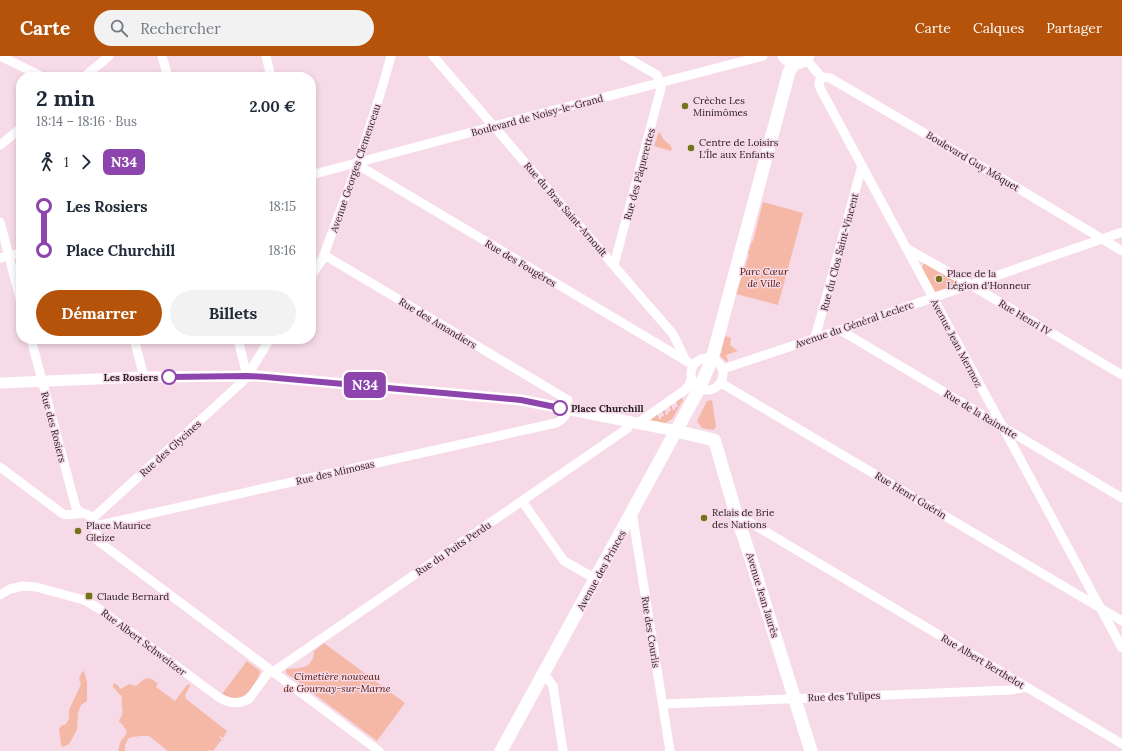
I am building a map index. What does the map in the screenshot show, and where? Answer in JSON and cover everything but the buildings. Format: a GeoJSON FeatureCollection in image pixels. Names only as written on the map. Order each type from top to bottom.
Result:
{"type":"FeatureCollection","features":[{"type":"Feature","properties":{"kind":"main road","name":"Avenue des Princes"},"geometry":{"type":"LineString","coordinates":[[501,751],[676,431],[695,384],[712,358],[795,61]]}},
{"type":"Feature","properties":{"kind":"main road","name":"Avenue Jean Jaurès"},"geometry":{"type":"LineString","coordinates":[[676,431],[714,440],[716,444],[736,514],[811,751]]}},
{"type":"Feature","properties":{"kind":"street"},"geometry":{"type":"LineString","coordinates":[[0,56],[33,72]]}},
{"type":"Feature","properties":{"kind":"street"},"geometry":{"type":"LineString","coordinates":[[90,72],[109,56]]}},
{"type":"Feature","properties":{"kind":"street"},"geometry":{"type":"LineString","coordinates":[[162,56],[167,72]]}},
{"type":"Feature","properties":{"kind":"street"},"geometry":{"type":"LineString","coordinates":[[266,56],[270,72]]}},
{"type":"Feature","properties":{"kind":"street","name":"Avenue Georges Clemenceau"},"geometry":{"type":"LineString","coordinates":[[316,268],[324,255],[358,163],[391,56]]}},
{"type":"Feature","properties":{"kind":"street","name":"Rue du Bras Saint-Arnoult"},"geometry":{"type":"LineString","coordinates":[[434,56],[673,334],[690,363]]}},
{"type":"Feature","properties":{"kind":"street"},"geometry":{"type":"LineString","coordinates":[[624,56],[657,75],[660,83]]}},
{"type":"Feature","properties":{"kind":"street","name":"Boulevard de Noisy-le-Grand"},"geometry":{"type":"LineString","coordinates":[[316,174],[763,56]]}},
{"type":"Feature","properties":{"kind":"street"},"geometry":{"type":"LineString","coordinates":[[795,61],[821,77]]}},
{"type":"Feature","properties":{"kind":"street","name":"Avenue Jean Mermoz"},"geometry":{"type":"LineString","coordinates":[[821,77],[819,83],[820,88],[1122,648]]}},
{"type":"Feature","properties":{"kind":"street","name":"Boulevard Guy Môquet"},"geometry":{"type":"LineString","coordinates":[[821,77],[830,78],[1122,251]]}},
{"type":"Feature","properties":{"kind":"street","name":"Rue des Pâquerettes"},"geometry":{"type":"LineString","coordinates":[[614,265],[660,94],[660,83]]}},
{"type":"Feature","properties":{"kind":"street"},"geometry":{"type":"LineString","coordinates":[[0,145],[16,132]]}},
{"type":"Feature","properties":{"kind":"street","name":"Rue des Fougères"},"geometry":{"type":"LineString","coordinates":[[358,163],[363,168],[690,363]]}},
{"type":"Feature","properties":{"kind":"street","name":"Rue du Clos Saint-Vincent"},"geometry":{"type":"LineString","coordinates":[[815,338],[862,166]]}},
{"type":"Feature","properties":{"kind":"street"},"geometry":{"type":"LineString","coordinates":[[0,222],[4,257],[16,289]]}},
{"type":"Feature","properties":{"kind":"street","name":"Avenue du Général Leclerc"},"geometry":{"type":"LineString","coordinates":[[723,369],[1122,232]]}},
{"type":"Feature","properties":{"kind":"street","name":"Rue Henri IV"},"geometry":{"type":"LineString","coordinates":[[906,248],[1122,375]]}},
{"type":"Feature","properties":{"kind":"street"},"geometry":{"type":"LineString","coordinates":[[4,257],[16,254]]}},
{"type":"Feature","properties":{"kind":"street","name":"Rue des Amandiers"},"geometry":{"type":"LineString","coordinates":[[324,255],[553,391],[567,405]]}},
{"type":"Feature","properties":{"kind":"street","name":"Rue de la Rainette"},"geometry":{"type":"LineString","coordinates":[[840,330],[1122,498]]}},
{"type":"Feature","properties":{"kind":"street","name":"Rue des Rosiers"},"geometry":{"type":"LineString","coordinates":[[32,344],[76,508],[81,513]]}},
{"type":"Feature","properties":{"kind":"street"},"geometry":{"type":"LineString","coordinates":[[135,344],[144,377]]}},
{"type":"Feature","properties":{"kind":"street"},"geometry":{"type":"LineString","coordinates":[[239,344],[247,376]]}},
{"type":"Feature","properties":{"kind":"street"},"geometry":{"type":"LineString","coordinates":[[247,376],[267,344]]}},
{"type":"Feature","properties":{"kind":"street"},"geometry":{"type":"LineString","coordinates":[[712,358],[723,369],[721,383],[714,389],[704,390],[695,384],[690,363],[701,359],[712,358]]}},
{"type":"Feature","properties":{"kind":"street"},"geometry":{"type":"LineString","coordinates":[[0,383],[144,377],[247,376],[521,400],[549,406],[567,405],[636,423],[676,431]]}},
{"type":"Feature","properties":{"kind":"street","name":"Rue des Glycines"},"geometry":{"type":"LineString","coordinates":[[94,523],[247,376]]}},
{"type":"Feature","properties":{"kind":"street","name":"Rue Henri Guérin"},"geometry":{"type":"LineString","coordinates":[[721,383],[1122,621]]}},
{"type":"Feature","properties":{"kind":"street","name":"Rue du Puits Perdu"},"geometry":{"type":"LineString","coordinates":[[272,671],[628,428],[695,384]]}},
{"type":"Feature","properties":{"kind":"street"},"geometry":{"type":"LineString","coordinates":[[549,406],[553,391]]}},
{"type":"Feature","properties":{"kind":"street","name":"Rue des Mimosas"},"geometry":{"type":"LineString","coordinates":[[94,523],[556,423],[562,420],[566,415],[567,405]]}},
{"type":"Feature","properties":{"kind":"street"},"geometry":{"type":"LineString","coordinates":[[0,466],[63,514],[86,514],[94,523],[96,537],[100,542],[379,751]]}},
{"type":"Feature","properties":{"kind":"street"},"geometry":{"type":"LineString","coordinates":[[522,501],[564,561],[596,578]]}},
{"type":"Feature","properties":{"kind":"street","name":"Rue des Courlis"},"geometry":{"type":"LineString","coordinates":[[632,512],[670,751]]}},
{"type":"Feature","properties":{"kind":"street","name":"Rue Albert Berthelot"},"geometry":{"type":"LineString","coordinates":[[736,514],[1122,744]]}},
{"type":"Feature","properties":{"kind":"street","name":"Rue Albert Schweitzer"},"geometry":{"type":"LineString","coordinates":[[0,594],[10,589],[24,586],[36,587],[84,600],[98,608],[217,696],[226,701],[236,703],[246,701],[272,671]]}},
{"type":"Feature","properties":{"kind":"street"},"geometry":{"type":"LineString","coordinates":[[543,676],[548,679],[553,686],[563,751]]}},
{"type":"Feature","properties":{"kind":"street","name":"Rue des Tulipes"},"geometry":{"type":"LineString","coordinates":[[663,704],[1012,690],[1026,687]]}},
{"type":"Feature","properties":{"kind":"green space"},"geometry":{"type":"Polygon","coordinates":[[[660,132],[664,140],[671,145],[671,151],[654,146],[660,132]]]}},
{"type":"Feature","properties":{"kind":"green space","name":"Parc Cœur de Ville"},"geometry":{"type":"Polygon","coordinates":[[[763,202],[803,213],[778,305],[736,294],[749,255],[748,254],[753,241],[763,202]]]}},
{"type":"Feature","properties":{"kind":"green space"},"geometry":{"type":"Polygon","coordinates":[[[924,263],[957,282],[956,286],[935,292],[922,269],[924,263]]]}},
{"type":"Feature","properties":{"kind":"green space"},"geometry":{"type":"Polygon","coordinates":[[[725,336],[731,338],[730,345],[738,351],[726,355],[728,362],[720,356],[725,336]]]}},
{"type":"Feature","properties":{"kind":"green space"},"geometry":{"type":"Polygon","coordinates":[[[681,396],[683,400],[672,419],[666,424],[647,421],[657,413],[659,419],[661,419],[661,417],[664,416],[662,409],[664,408],[666,415],[668,415],[668,412],[671,411],[669,404],[671,403],[673,410],[675,410],[675,407],[678,407],[676,399],[681,396]]]}},
{"type":"Feature","properties":{"kind":"green space"},"geometry":{"type":"Polygon","coordinates":[[[712,400],[716,427],[713,430],[702,428],[697,421],[707,401],[712,400]]]}},
{"type":"Feature","properties":{"kind":"green space","name":"Cimetière nouveau de Gournay-sur-Marne"},"geometry":{"type":"Polygon","coordinates":[[[324,643],[405,703],[377,741],[286,673],[286,669],[301,668],[309,664],[313,657],[314,651],[324,643]]]}},
{"type":"Feature","properties":{"kind":"green space"},"geometry":{"type":"Polygon","coordinates":[[[247,661],[260,671],[259,676],[249,691],[237,699],[232,699],[222,694],[247,661]]]}},
{"type":"Feature","properties":{"kind":"green space"},"geometry":{"type":"Polygon","coordinates":[[[84,671],[87,683],[87,701],[81,705],[78,713],[77,730],[69,744],[63,747],[61,745],[59,729],[61,726],[66,724],[69,719],[69,710],[81,684],[79,678],[84,671]]]}},
{"type":"Feature","properties":{"kind":"green space"},"geometry":{"type":"Polygon","coordinates":[[[149,678],[158,684],[156,687],[175,701],[187,685],[190,684],[185,695],[186,699],[227,731],[223,738],[219,736],[222,739],[213,751],[168,751],[149,736],[141,736],[128,739],[125,745],[125,751],[118,751],[121,740],[127,732],[119,722],[122,714],[122,697],[113,685],[115,683],[121,689],[129,684],[136,686],[144,679],[149,678]]]}},
{"type":"Feature","properties":{"kind":"bus line","name":"N34"},"geometry":{"type":"LineString","coordinates":[[169,377],[266,377],[521,400],[560,408]]}},
{"type":"Feature","properties":{"kind":"place","name":"Crèche Les Minimômes"},"geometry":{"type":"Point","coordinates":[685,106]}},
{"type":"Feature","properties":{"kind":"place","name":"Centre de Loisirs L'Île aux Enfants"},"geometry":{"type":"Point","coordinates":[691,148]}},
{"type":"Feature","properties":{"kind":"place","name":"Place de la Légion d'Honneur"},"geometry":{"type":"Point","coordinates":[939,279]}},
{"type":"Feature","properties":{"kind":"place","name":"Les Rosiers"},"geometry":{"type":"Point","coordinates":[169,377]}},
{"type":"Feature","properties":{"kind":"place","name":"Place Churchill"},"geometry":{"type":"Point","coordinates":[560,408]}},
{"type":"Feature","properties":{"kind":"place","name":"Relais de Brie des Nations"},"geometry":{"type":"Point","coordinates":[704,518]}},
{"type":"Feature","properties":{"kind":"place","name":"Place Maurice Gleize"},"geometry":{"type":"Point","coordinates":[78,531]}},
{"type":"Feature","properties":{"kind":"place","name":"Claude Bernard"},"geometry":{"type":"Point","coordinates":[89,596]}}]}
